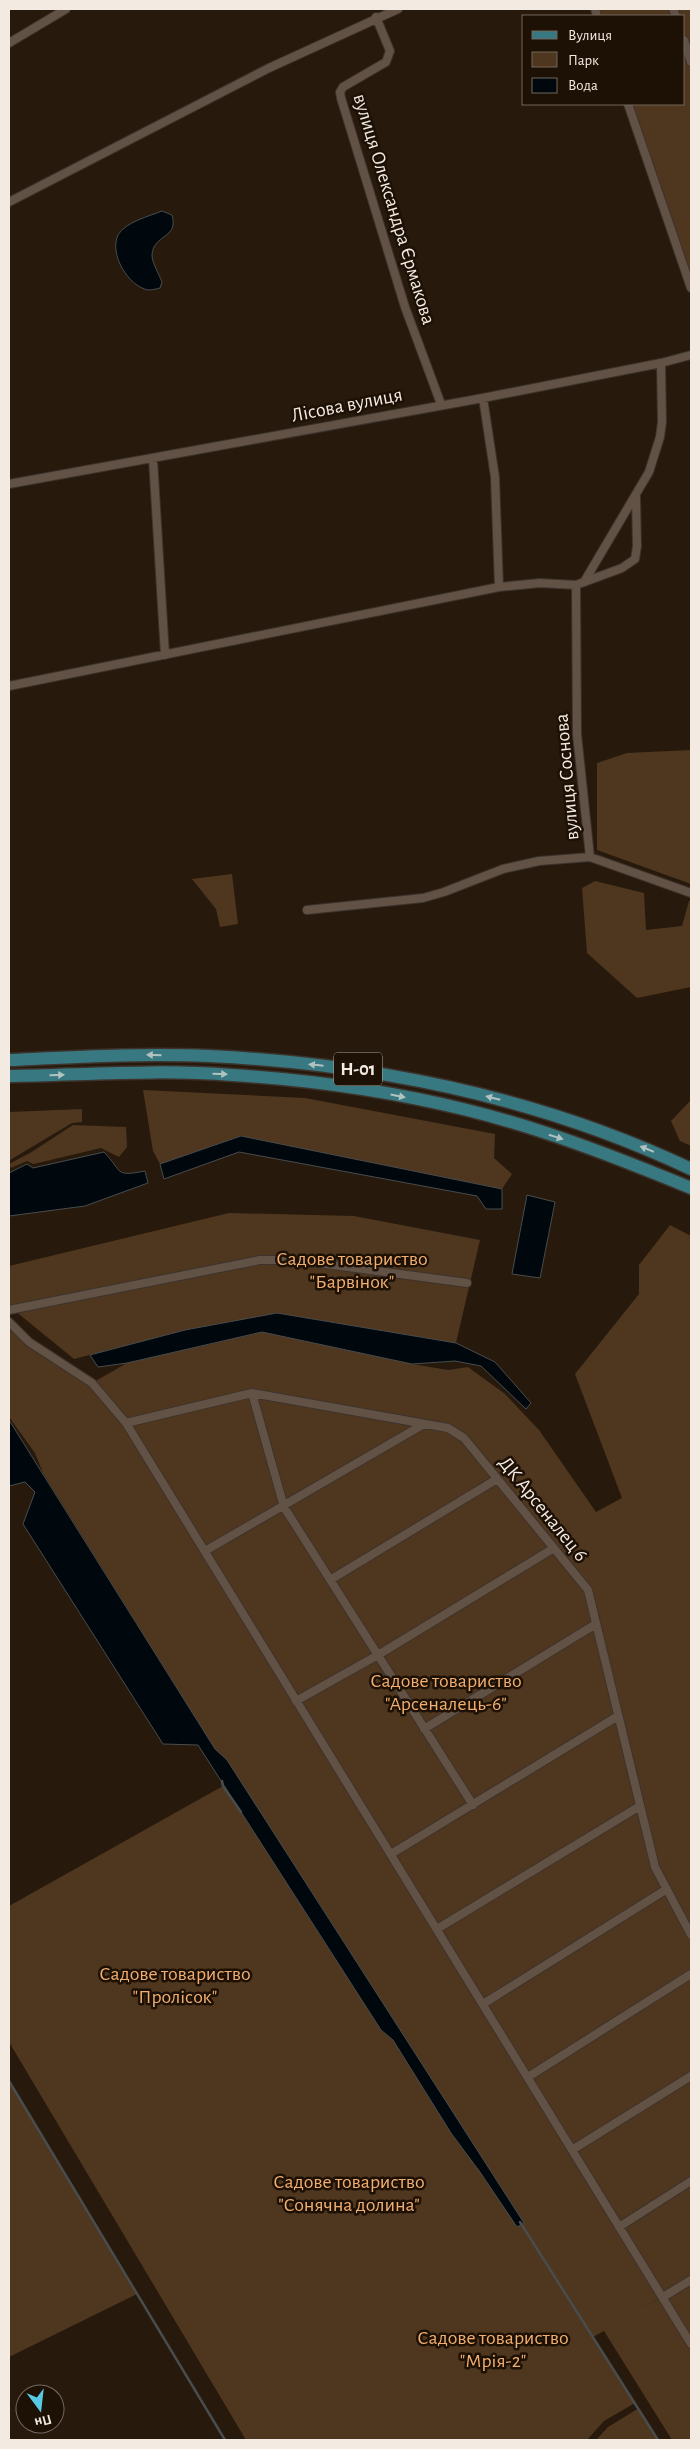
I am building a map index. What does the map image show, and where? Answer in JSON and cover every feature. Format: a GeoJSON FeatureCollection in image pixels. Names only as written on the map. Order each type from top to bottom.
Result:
{"type":"FeatureCollection","features":[{"type":"Feature","properties":{"kind":"main road","name":"Н-01"},"geometry":{"type":"LineString","coordinates":[[9,1060],[134,1055],[208,1056],[360,1070],[430,1083],[522,1106],[614,1136],[691,1169]]}},
{"type":"Feature","properties":{"kind":"main road","name":"Н-01"},"geometry":{"type":"LineString","coordinates":[[9,1076],[230,1074],[360,1088],[466,1110],[527,1127],[616,1157],[691,1188]]}},
{"type":"Feature","properties":{"kind":"street"},"geometry":{"type":"LineString","coordinates":[[9,43],[66,9]]}},
{"type":"Feature","properties":{"kind":"street"},"geometry":{"type":"LineString","coordinates":[[9,202],[269,68],[376,17],[398,9]]}},
{"type":"Feature","properties":{"kind":"street","name":"вулиця Олександра Єрмакова"},"geometry":{"type":"LineString","coordinates":[[376,17],[390,51],[390,57],[386,62],[343,87],[340,92],[340,98],[405,307],[441,404]]}},
{"type":"Feature","properties":{"kind":"street"},"geometry":{"type":"LineString","coordinates":[[685,43],[691,62]]}},
{"type":"Feature","properties":{"kind":"street"},"geometry":{"type":"LineString","coordinates":[[628,105],[691,288]]}},
{"type":"Feature","properties":{"kind":"street","name":"Лісова вулиця"},"geometry":{"type":"LineString","coordinates":[[9,484],[153,459],[441,404],[483,398],[661,363],[691,355]]}},
{"type":"Feature","properties":{"kind":"street"},"geometry":{"type":"LineString","coordinates":[[580,584],[636,497],[648,472],[660,437],[661,363]]}},
{"type":"Feature","properties":{"kind":"street"},"geometry":{"type":"LineString","coordinates":[[483,398],[495,477],[499,587]]}},
{"type":"Feature","properties":{"kind":"street"},"geometry":{"type":"LineString","coordinates":[[153,459],[165,655]]}},
{"type":"Feature","properties":{"kind":"street"},"geometry":{"type":"LineString","coordinates":[[9,686],[499,587],[580,584],[622,568],[635,559],[637,546],[636,497]]}},
{"type":"Feature","properties":{"kind":"street","name":"вулиця Соснова"},"geometry":{"type":"LineString","coordinates":[[307,910],[422,898],[444,892],[503,869],[539,861],[590,857],[577,734],[580,584]]}},
{"type":"Feature","properties":{"kind":"street"},"geometry":{"type":"LineString","coordinates":[[590,857],[691,894]]}},
{"type":"Feature","properties":{"kind":"street"},"geometry":{"type":"LineString","coordinates":[[9,1310],[260,1260],[296,1260],[467,1283]]}},
{"type":"Feature","properties":{"kind":"street"},"geometry":{"type":"LineString","coordinates":[[9,1322],[29,1342],[92,1383],[126,1423],[691,2344]]}},
{"type":"Feature","properties":{"kind":"street"},"geometry":{"type":"LineString","coordinates":[[252,1393],[284,1507],[472,1805]]}},
{"type":"Feature","properties":{"kind":"street","name":"ДК Арсеналец 6"},"geometry":{"type":"LineString","coordinates":[[126,1423],[252,1393],[448,1428],[464,1438],[588,1590],[655,1867],[691,1935]]}},
{"type":"Feature","properties":{"kind":"street"},"geometry":{"type":"LineString","coordinates":[[205,1551],[284,1507],[424,1424]]}},
{"type":"Feature","properties":{"kind":"street"},"geometry":{"type":"LineString","coordinates":[[330,1580],[497,1479]]}},
{"type":"Feature","properties":{"kind":"street"},"geometry":{"type":"LineString","coordinates":[[296,1700],[378,1655],[554,1548]]}},
{"type":"Feature","properties":{"kind":"street"},"geometry":{"type":"LineString","coordinates":[[424,1728],[596,1624]]}},
{"type":"Feature","properties":{"kind":"street"},"geometry":{"type":"LineString","coordinates":[[390,1854],[618,1716]]}},
{"type":"Feature","properties":{"kind":"street"},"geometry":{"type":"LineString","coordinates":[[436,1929],[640,1806]]}},
{"type":"Feature","properties":{"kind":"street"},"geometry":{"type":"LineString","coordinates":[[483,2004],[667,1889]]}},
{"type":"Feature","properties":{"kind":"street"},"geometry":{"type":"LineString","coordinates":[[528,2077],[691,1974]]}},
{"type":"Feature","properties":{"kind":"street"},"geometry":{"type":"LineString","coordinates":[[572,2150],[691,2076]]}},
{"type":"Feature","properties":{"kind":"street"},"geometry":{"type":"LineString","coordinates":[[619,2227],[691,2181]]}},
{"type":"Feature","properties":{"kind":"street"},"geometry":{"type":"LineString","coordinates":[[662,2297],[691,2280]]}},
{"type":"Feature","properties":{"kind":"green space"},"geometry":{"type":"Polygon","coordinates":[[[596,9],[691,9],[691,278],[629,105],[685,105],[685,15],[598,15],[596,9]]]}},
{"type":"Feature","properties":{"kind":"green space"},"geometry":{"type":"Polygon","coordinates":[[[691,750],[691,884],[597,850],[597,763],[627,753],[691,750]]]}},
{"type":"Feature","properties":{"kind":"green space"},"geometry":{"type":"Polygon","coordinates":[[[232,874],[238,924],[220,927],[216,909],[192,879],[232,874]]]}},
{"type":"Feature","properties":{"kind":"green space"},"geometry":{"type":"Polygon","coordinates":[[[595,881],[644,893],[646,930],[682,926],[689,901],[691,901],[691,987],[637,998],[587,953],[582,888],[595,881]]]}},
{"type":"Feature","properties":{"kind":"green space"},"geometry":{"type":"Polygon","coordinates":[[[143,1090],[305,1098],[495,1134],[494,1158],[512,1174],[502,1189],[241,1136],[160,1164],[153,1151],[143,1090]]]}},
{"type":"Feature","properties":{"kind":"green space"},"geometry":{"type":"Polygon","coordinates":[[[691,1100],[691,1146],[680,1141],[671,1121],[691,1100]]]}},
{"type":"Feature","properties":{"kind":"green space"},"geometry":{"type":"Polygon","coordinates":[[[82,1109],[82,1122],[72,1123],[10,1160],[9,1112],[82,1109]]]}},
{"type":"Feature","properties":{"kind":"green space"},"geometry":{"type":"Polygon","coordinates":[[[73,1125],[126,1127],[127,1147],[119,1157],[101,1148],[33,1164],[27,1161],[11,1168],[9,1164],[30,1153],[73,1125]]]}},
{"type":"Feature","properties":{"kind":"green space","name":"Садове товариство \"Барвінок\""},"geometry":{"type":"Polygon","coordinates":[[[229,1213],[354,1216],[480,1240],[456,1343],[277,1313],[185,1330],[74,1359],[9,1306],[9,1266],[229,1213]]]}},
{"type":"Feature","properties":{"kind":"green space"},"geometry":{"type":"Polygon","coordinates":[[[670,1225],[691,1236],[691,2279],[640,2309],[691,2280],[691,2440],[672,2440],[604,2331],[593,2337],[635,2403],[604,2421],[587,2440],[246,2440],[9,2042],[9,1906],[223,1786],[215,1749],[43,1473],[35,1453],[9,1417],[9,1322],[29,1342],[92,1383],[127,1363],[262,1332],[412,1364],[448,1370],[468,1367],[505,1394],[539,1430],[596,1512],[622,1498],[575,1374],[639,1294],[639,1265],[670,1225]]]}},
{"type":"Feature","properties":{"kind":"green space"},"geometry":{"type":"Polygon","coordinates":[[[9,2081],[137,2294],[9,2357],[9,2081]]]}},
{"type":"Feature","properties":{"kind":"green space"},"geometry":{"type":"Polygon","coordinates":[[[639,2408],[658,2440],[596,2440],[608,2427],[639,2408]]]}},
{"type":"Feature","properties":{"kind":"water"},"geometry":{"type":"Polygon","coordinates":[[[162,211],[172,215],[173,223],[169,233],[153,248],[152,258],[162,282],[160,288],[148,290],[127,276],[118,260],[116,243],[118,235],[126,226],[162,211]]]}},
{"type":"Feature","properties":{"kind":"water"},"geometry":{"type":"Polygon","coordinates":[[[241,1136],[502,1189],[502,1209],[486,1209],[477,1196],[239,1152],[164,1179],[160,1164],[241,1136]]]}},
{"type":"Feature","properties":{"kind":"water"},"geometry":{"type":"Polygon","coordinates":[[[104,1152],[123,1173],[145,1171],[148,1183],[85,1206],[9,1216],[9,1173],[27,1164],[33,1168],[104,1152]]]}},
{"type":"Feature","properties":{"kind":"water"},"geometry":{"type":"Polygon","coordinates":[[[527,1195],[555,1202],[540,1278],[512,1274],[527,1195]]]}},
{"type":"Feature","properties":{"kind":"water"},"geometry":{"type":"Polygon","coordinates":[[[277,1313],[456,1343],[495,1362],[531,1403],[526,1409],[481,1366],[455,1361],[412,1364],[262,1332],[127,1363],[98,1367],[90,1355],[185,1330],[277,1313]]]}},
{"type":"Feature","properties":{"kind":"water"},"geometry":{"type":"Polygon","coordinates":[[[9,1420],[215,1749],[227,1760],[524,2223],[517,2227],[451,2133],[393,2040],[381,2030],[198,1745],[163,1744],[23,1524],[35,1492],[25,1482],[9,1486],[9,1420]]]}},
{"type":"Feature","properties":{"kind":"waterway"},"geometry":{"type":"LineString","coordinates":[[222,1781],[223,1786],[241,1812]]}},
{"type":"Feature","properties":{"kind":"waterway"},"geometry":{"type":"LineString","coordinates":[[9,2081],[225,2440]]}},
{"type":"Feature","properties":{"kind":"waterway"},"geometry":{"type":"LineString","coordinates":[[520,2222],[658,2440]]}},
{"type":"Feature","properties":{"kind":"park label","name":"Садове товариство \"Арсеналець-6\""},"geometry":{"type":"Point","coordinates":[446,1692]}},
{"type":"Feature","properties":{"kind":"park label","name":"Садове товариство \"Пролісок\""},"geometry":{"type":"Point","coordinates":[175,1986]}},
{"type":"Feature","properties":{"kind":"park label","name":"Садове товариство \"Сонячна долина\""},"geometry":{"type":"Point","coordinates":[349,2194]}},
{"type":"Feature","properties":{"kind":"park label","name":"Садове товариство \"Мрія-2\""},"geometry":{"type":"Point","coordinates":[493,2350]}}]}
